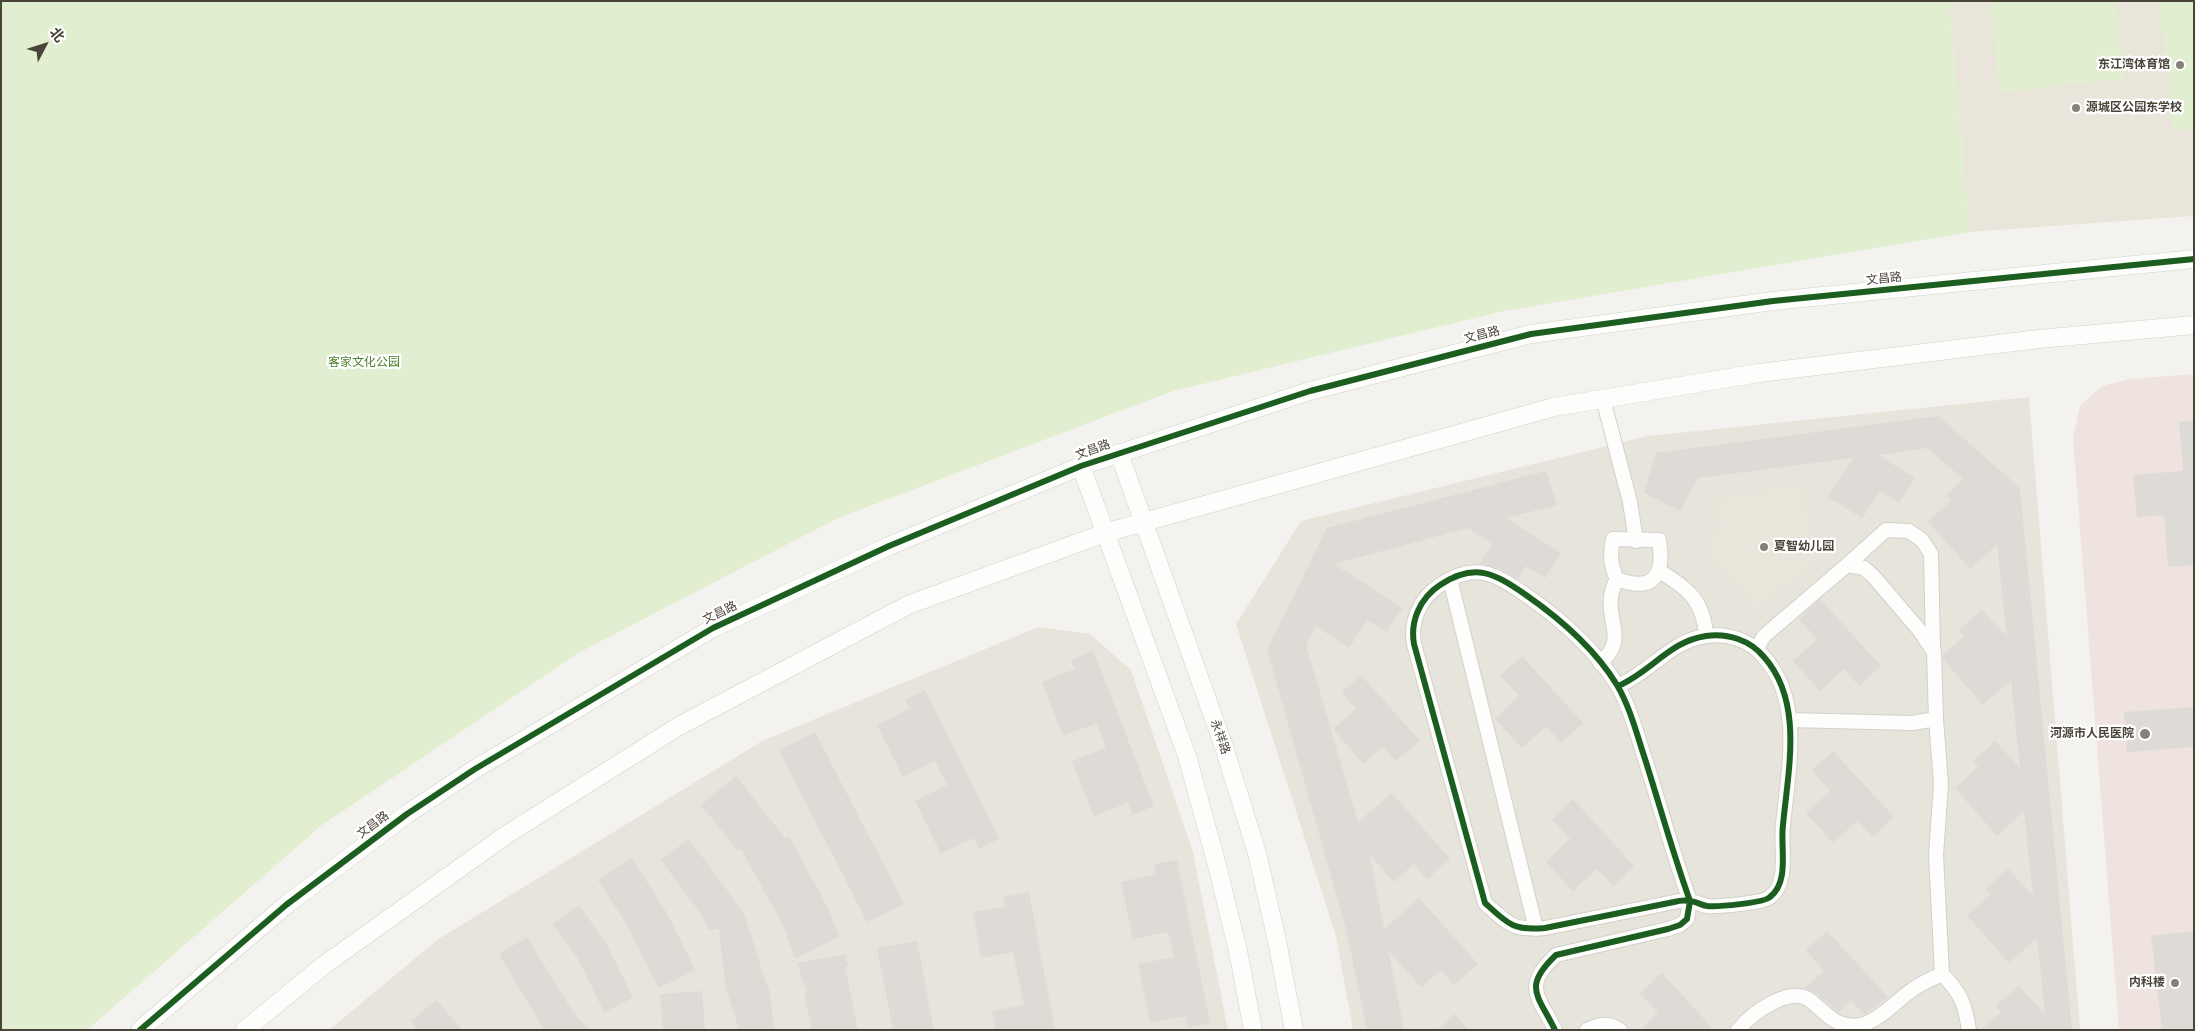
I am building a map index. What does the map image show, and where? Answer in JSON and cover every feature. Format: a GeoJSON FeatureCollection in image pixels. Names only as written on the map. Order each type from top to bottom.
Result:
{"type":"FeatureCollection","features":[{"type":"Feature","properties":{"kind":"street","name":"文昌路"},"geometry":{"type":"LineString","coordinates":[[140,1030],[286,905],[407,814],[475,769],[713,628],[889,546],[1081,466],[1310,391],[1531,334],[1773,301],[2194,259]]}},
{"type":"Feature","properties":{"kind":"street"},"geometry":{"type":"LineString","coordinates":[[245,1030],[324,965],[506,835],[679,726],[908,605],[1105,532],[1554,407],[1769,372],[2039,339],[2194,325]]}},
{"type":"Feature","properties":{"kind":"street"},"geometry":{"type":"LineString","coordinates":[[1603,399],[1630,502],[1636,541]]}},
{"type":"Feature","properties":{"kind":"street","name":"永祥路"},"geometry":{"type":"LineString","coordinates":[[1119,453],[1223,744],[1257,853],[1278,940],[1294,1030]]}},
{"type":"Feature","properties":{"kind":"street"},"geometry":{"type":"LineString","coordinates":[[1081,466],[1187,756],[1217,865],[1238,952],[1253,1030]]}},
{"type":"Feature","properties":{"kind":"street"},"geometry":{"type":"LineString","coordinates":[[1757,648],[1764,636],[1886,530],[1909,531],[1922,540],[1932,554],[1936,719],[1941,784],[1936,855],[1942,974],[1954,987],[1965,1004],[1969,1030]]}},
{"type":"Feature","properties":{"kind":"street"},"geometry":{"type":"LineString","coordinates":[[1613,539],[1659,540],[1662,554],[1660,571],[1654,578],[1641,585],[1630,584],[1617,579],[1612,569],[1610,554],[1613,539]]}},
{"type":"Feature","properties":{"kind":"street"},"geometry":{"type":"LineString","coordinates":[[1847,565],[1864,568],[1874,576],[1920,631],[1934,652]]}},
{"type":"Feature","properties":{"kind":"street"},"geometry":{"type":"LineString","coordinates":[[1556,1030],[1537,996],[1535,983],[1543,967],[1556,955],[1680,924],[1687,919],[1690,901],[1636,731],[1618,686],[1590,650],[1544,607],[1504,580],[1484,571],[1450,579],[1428,594],[1419,607],[1412,631],[1414,644],[1485,903],[1513,926],[1525,930],[1536,929],[1674,902],[1690,901],[1705,906],[1724,906],[1769,899],[1777,891],[1782,876],[1782,834],[1788,766],[1789,720],[1784,690],[1777,673],[1757,648],[1728,636],[1706,636],[1678,645],[1644,672],[1618,686]]}},
{"type":"Feature","properties":{"kind":"street"},"geometry":{"type":"LineString","coordinates":[[1660,571],[1679,582],[1701,608],[1706,636]]}},
{"type":"Feature","properties":{"kind":"street"},"geometry":{"type":"LineString","coordinates":[[1450,579],[1536,929]]}},
{"type":"Feature","properties":{"kind":"street"},"geometry":{"type":"LineString","coordinates":[[1600,662],[1611,654],[1616,640],[1610,605],[1611,590],[1617,579]]}},
{"type":"Feature","properties":{"kind":"street"},"geometry":{"type":"LineString","coordinates":[[1789,720],[1912,723],[1936,719]]}},
{"type":"Feature","properties":{"kind":"street"},"geometry":{"type":"LineString","coordinates":[[1738,1030],[1758,1012],[1776,1000],[1792,996],[1810,1000],[1835,1022],[1862,1024],[1884,1012],[1917,987],[1942,974]]}},
{"type":"Feature","properties":{"kind":"street"},"geometry":{"type":"LineString","coordinates":[[1587,1030],[1598,1025],[1611,1024],[1620,1030]]}},
{"type":"Feature","properties":{"kind":"shaded area","name":"源城区公园东学校"},"geometry":{"type":"Polygon","coordinates":[[[1949,1],[2194,1],[2194,216],[1970,232],[1949,1]]]}},
{"type":"Feature","properties":{"kind":"shaded area","name":"河源市人民医院"},"geometry":{"type":"Polygon","coordinates":[[[2194,374],[2194,1030],[2119,1030],[2073,438],[2080,406],[2102,386],[2131,379],[2194,374]]]}},
{"type":"Feature","properties":{"kind":"shaded area"},"geometry":{"type":"Polygon","coordinates":[[[2029,397],[2080,1030],[1353,1030],[1336,936],[1236,624],[1301,521],[1648,436],[2029,397]]]}},
{"type":"Feature","properties":{"kind":"shaded area","name":"夏智幼儿园"},"geometry":{"type":"Polygon","coordinates":[[[1801,482],[1810,527],[1829,551],[1757,612],[1699,543],[1719,526],[1714,499],[1801,482]]]}},
{"type":"Feature","properties":{"kind":"shaded area"},"geometry":{"type":"Polygon","coordinates":[[[1039,627],[1090,634],[1131,670],[1193,852],[1228,1030],[329,1030],[437,940],[764,740],[1039,627]]]}},
{"type":"Feature","properties":{"kind":"green space","name":"客家文化公园"},"geometry":{"type":"Polygon","coordinates":[[[1,1],[1949,1],[1970,232],[1504,311],[1173,391],[838,518],[580,652],[322,825],[87,1030],[1,1030],[1,1]]]}},
{"type":"Feature","properties":{"kind":"green space"},"geometry":{"type":"Polygon","coordinates":[[[1989,1],[2116,1],[2125,78],[2000,93],[1989,1]]]}},
{"type":"Feature","properties":{"kind":"green space","name":"东江湾体育馆"},"geometry":{"type":"Polygon","coordinates":[[[2158,1],[2194,1],[2194,129],[2173,131],[2158,1]]]}},
{"type":"Feature","properties":{"kind":"building"},"geometry":{"type":"Polygon","coordinates":[[[1938,416],[2020,488],[2072,1030],[1981,1030],[2001,1012],[1996,1005],[2019,986],[2045,1014],[2037,938],[2009,963],[1967,915],[1990,895],[1985,889],[2008,869],[2033,896],[2024,811],[1997,836],[1955,788],[1978,767],[1973,761],[1995,741],[2020,768],[2011,680],[1983,705],[1943,659],[1943,655],[1964,636],[1959,630],[1982,610],[2007,637],[1997,545],[1970,569],[1928,521],[1951,501],[1946,495],[1963,479],[1927,448],[1878,455],[1915,478],[1899,503],[1880,491],[1862,518],[1828,497],[1853,458],[1698,478],[1680,511],[1644,493],[1656,453],[1938,416]]]}},
{"type":"Feature","properties":{"kind":"building"},"geometry":{"type":"Polygon","coordinates":[[[2194,421],[2194,565],[2168,567],[2164,515],[2137,517],[2133,475],[2183,471],[2179,422],[2194,421]]]}},
{"type":"Feature","properties":{"kind":"building"},"geometry":{"type":"Polygon","coordinates":[[[1546,471],[1557,505],[1506,518],[1561,553],[1545,578],[1526,566],[1518,579],[1498,568],[1480,564],[1492,544],[1468,528],[1334,564],[1403,608],[1386,632],[1367,620],[1349,648],[1316,626],[1306,645],[1358,822],[1392,793],[1450,859],[1427,879],[1414,864],[1394,882],[1370,855],[1384,929],[1419,898],[1478,964],[1454,985],[1441,970],[1421,987],[1388,950],[1404,1030],[1367,1030],[1346,929],[1267,649],[1327,528],[1546,471]]]}},
{"type":"Feature","properties":{"kind":"building"},"geometry":{"type":"Polygon","coordinates":[[[1820,599],[1881,666],[1859,686],[1844,669],[1820,691],[1793,661],[1817,639],[1799,619],[1820,599]]]}},
{"type":"Feature","properties":{"kind":"building"},"geometry":{"type":"Polygon","coordinates":[[[1093,651],[1154,806],[1132,815],[1128,803],[1094,816],[1072,761],[1106,748],[1097,723],[1063,736],[1042,682],[1075,669],[1071,660],[1093,651]]]}},
{"type":"Feature","properties":{"kind":"building"},"geometry":{"type":"Polygon","coordinates":[[[1522,656],[1583,723],[1561,743],[1546,726],[1522,748],[1495,719],[1519,696],[1500,676],[1522,656]]]}},
{"type":"Feature","properties":{"kind":"building"},"geometry":{"type":"Polygon","coordinates":[[[1361,675],[1420,741],[1396,761],[1383,747],[1363,764],[1333,729],[1356,709],[1342,692],[1361,675]]]}},
{"type":"Feature","properties":{"kind":"building"},"geometry":{"type":"Polygon","coordinates":[[[925,690],[999,839],[979,849],[974,838],[941,854],[915,801],[947,785],[935,761],[903,777],[877,725],[909,709],[905,700],[925,690]]]}},
{"type":"Feature","properties":{"kind":"building"},"geometry":{"type":"Polygon","coordinates":[[[2194,707],[2194,747],[2127,752],[2124,712],[2194,707]]]}},
{"type":"Feature","properties":{"kind":"building"},"geometry":{"type":"Polygon","coordinates":[[[815,732],[904,904],[867,922],[779,750],[815,732]]]}},
{"type":"Feature","properties":{"kind":"building"},"geometry":{"type":"Polygon","coordinates":[[[1833,751],[1894,817],[1873,837],[1857,821],[1833,843],[1806,813],[1830,791],[1812,770],[1833,751]]]}},
{"type":"Feature","properties":{"kind":"building"},"geometry":{"type":"Polygon","coordinates":[[[736,776],[785,838],[789,836],[829,910],[839,937],[795,959],[784,927],[741,849],[738,851],[701,805],[736,776]]]}},
{"type":"Feature","properties":{"kind":"building"},"geometry":{"type":"Polygon","coordinates":[[[1573,799],[1634,866],[1613,886],[1597,869],[1573,891],[1546,862],[1570,839],[1552,819],[1573,799]]]}},
{"type":"Feature","properties":{"kind":"building"},"geometry":{"type":"Polygon","coordinates":[[[689,839],[744,913],[767,986],[769,986],[774,1030],[739,1030],[726,988],[719,929],[708,930],[704,918],[661,860],[689,839]]]}},
{"type":"Feature","properties":{"kind":"building"},"geometry":{"type":"Polygon","coordinates":[[[632,858],[668,915],[695,970],[659,988],[627,925],[598,880],[632,858]]]}},
{"type":"Feature","properties":{"kind":"building"},"geometry":{"type":"Polygon","coordinates":[[[1177,860],[1210,1023],[1188,1028],[1186,1016],[1150,1023],[1138,964],[1174,957],[1168,932],[1133,939],[1121,882],[1156,874],[1154,864],[1177,860]]]}},
{"type":"Feature","properties":{"kind":"building"},"geometry":{"type":"Polygon","coordinates":[[[1029,892],[1055,1030],[996,1030],[992,1011],[1024,1005],[1013,952],[981,958],[973,912],[1005,907],[1003,897],[1029,892]]]}},
{"type":"Feature","properties":{"kind":"building"},"geometry":{"type":"Polygon","coordinates":[[[579,905],[606,943],[633,998],[604,1012],[577,957],[553,924],[579,905]]]}},
{"type":"Feature","properties":{"kind":"building"},"geometry":{"type":"Polygon","coordinates":[[[1827,931],[1888,997],[1864,1015],[1851,1000],[1838,1012],[1817,994],[1805,988],[1824,971],[1806,950],[1827,931]]]}},
{"type":"Feature","properties":{"kind":"building","name":"内科楼"},"geometry":{"type":"Polygon","coordinates":[[[2194,931],[2194,1030],[2162,1030],[2151,936],[2194,931]]]}},
{"type":"Feature","properties":{"kind":"building"},"geometry":{"type":"Polygon","coordinates":[[[527,937],[573,1012],[590,1030],[544,1030],[499,954],[527,937]]]}},
{"type":"Feature","properties":{"kind":"building"},"geometry":{"type":"Polygon","coordinates":[[[917,941],[934,1030],[893,1030],[877,948],[917,941]]]}},
{"type":"Feature","properties":{"kind":"building"},"geometry":{"type":"Polygon","coordinates":[[[845,954],[849,966],[845,967],[858,1030],[812,1030],[804,994],[807,993],[797,963],[845,954]]]}},
{"type":"Feature","properties":{"kind":"building"},"geometry":{"type":"Polygon","coordinates":[[[1662,973],[1714,1030],[1640,1030],[1658,1013],[1640,993],[1662,973]]]}},
{"type":"Feature","properties":{"kind":"building"},"geometry":{"type":"Polygon","coordinates":[[[702,991],[705,1030],[663,1030],[660,994],[702,991]]]}},
{"type":"Feature","properties":{"kind":"building"},"geometry":{"type":"Polygon","coordinates":[[[436,1000],[462,1030],[418,1030],[411,1021],[436,1000]]]}},
{"type":"Feature","properties":{"kind":"building"},"geometry":{"type":"Polygon","coordinates":[[[1455,1014],[1469,1030],[1437,1030],[1455,1014]]]}},
{"type":"Feature","properties":{"kind":"cycle path"},"geometry":{"type":"LineString","coordinates":[[140,1030],[286,905],[407,814],[475,769],[713,628],[889,546],[1081,466],[1310,391],[1531,334],[1773,301],[2194,259]]}},
{"type":"Feature","properties":{"kind":"cycle path"},"geometry":{"type":"LineString","coordinates":[[1555,1030],[1539,999],[1536,984],[1545,966],[1556,955],[1668,929],[1680,925],[1687,919],[1690,901],[1672,848],[1633,721],[1617,685],[1598,659],[1576,635],[1515,587],[1494,576],[1474,572],[1452,578],[1427,596],[1415,619],[1414,644],[1485,903],[1506,921],[1518,927],[1545,928],[1681,901],[1685,901],[1687,901],[1689,901],[1691,901],[1707,906],[1750,903],[1770,897],[1780,883],[1783,864],[1782,834],[1790,760],[1789,715],[1785,694],[1777,675],[1764,657],[1752,646],[1738,639],[1714,635],[1706,636],[1693,639],[1671,650],[1641,673],[1618,686]]}},
{"type":"Feature","properties":{"kind":"place","name":"东江湾体育馆"},"geometry":{"type":"Point","coordinates":[2180,65]}},
{"type":"Feature","properties":{"kind":"place","name":"源城区公园东学校"},"geometry":{"type":"Point","coordinates":[2076,108]}},
{"type":"Feature","properties":{"kind":"place","name":"夏智幼儿园"},"geometry":{"type":"Point","coordinates":[1764,547]}},
{"type":"Feature","properties":{"kind":"place","name":"河源市人民医院"},"geometry":{"type":"Point","coordinates":[2145,734]}},
{"type":"Feature","properties":{"kind":"place","name":"内科楼"},"geometry":{"type":"Point","coordinates":[2175,983]}}]}
